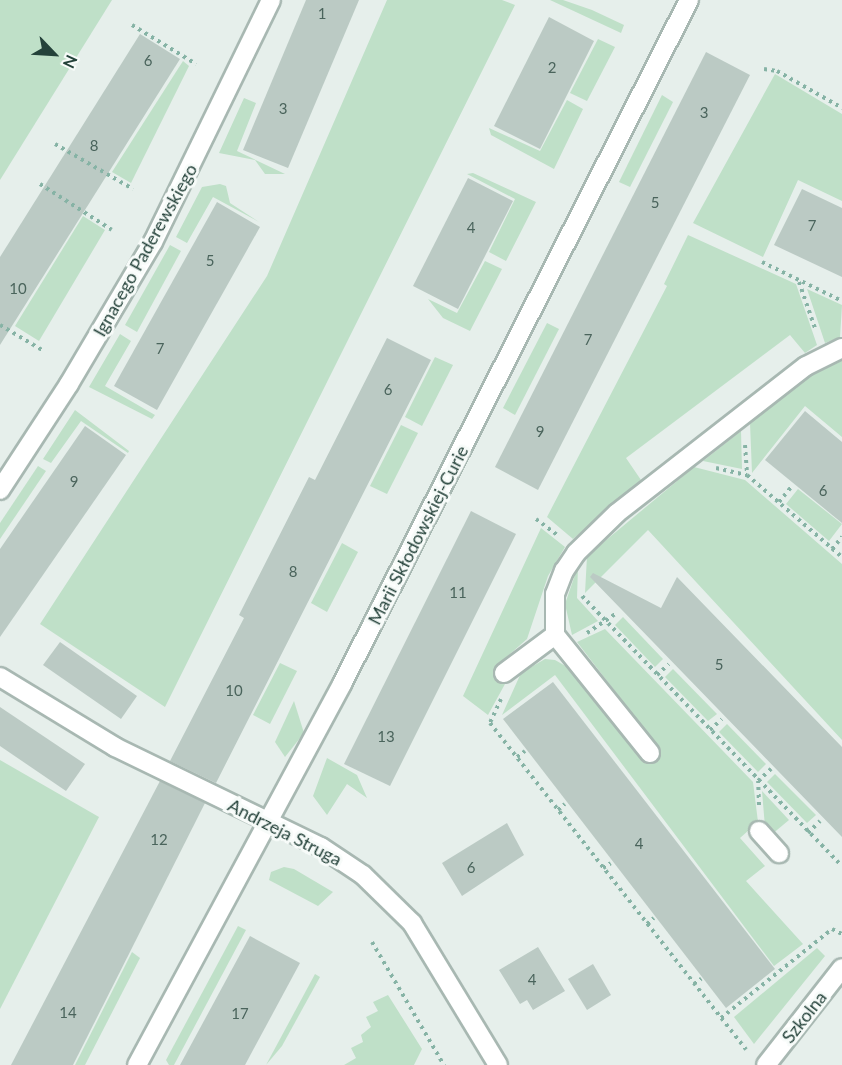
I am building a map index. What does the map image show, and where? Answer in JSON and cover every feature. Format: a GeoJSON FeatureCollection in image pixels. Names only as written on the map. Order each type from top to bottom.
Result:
{"type":"FeatureCollection","features":[{"type":"Feature","properties":{"kind":"street","name":"Ignacego Paderewskiego"},"geometry":{"type":"LineString","coordinates":[[0,490],[69,384],[148,251],[271,0]]}},
{"type":"Feature","properties":{"kind":"street","name":"Marii Skłodowskiej-Curie"},"geometry":{"type":"LineString","coordinates":[[137,1065],[342,684],[689,0]]}},
{"type":"Feature","properties":{"kind":"street"},"geometry":{"type":"LineString","coordinates":[[650,753],[559,640],[555,594],[576,553],[617,513],[824,354],[842,348]]}},
{"type":"Feature","properties":{"kind":"street"},"geometry":{"type":"LineString","coordinates":[[504,673],[559,640]]}},
{"type":"Feature","properties":{"kind":"street","name":"Andrzeja Struga"},"geometry":{"type":"LineString","coordinates":[[0,677],[115,747],[343,860],[387,895],[429,948],[498,1065]]}},
{"type":"Feature","properties":{"kind":"street"},"geometry":{"type":"LineString","coordinates":[[759,831],[779,854]]}},
{"type":"Feature","properties":{"kind":"street","name":"Szkolna"},"geometry":{"type":"LineString","coordinates":[[766,1065],[842,968]]}},
{"type":"Feature","properties":{"kind":"path"},"geometry":{"type":"LineString","coordinates":[[132,25],[196,64]]}},
{"type":"Feature","properties":{"kind":"path"},"geometry":{"type":"LineString","coordinates":[[764,69],[777,71],[842,108]]}},
{"type":"Feature","properties":{"kind":"path"},"geometry":{"type":"LineString","coordinates":[[55,144],[133,189]]}},
{"type":"Feature","properties":{"kind":"path"},"geometry":{"type":"LineString","coordinates":[[40,184],[112,230]]}},
{"type":"Feature","properties":{"kind":"path"},"geometry":{"type":"LineString","coordinates":[[762,262],[842,302]]}},
{"type":"Feature","properties":{"kind":"path"},"geometry":{"type":"LineString","coordinates":[[799,281],[824,354]]}},
{"type":"Feature","properties":{"kind":"path"},"geometry":{"type":"LineString","coordinates":[[0,325],[42,350]]}},
{"type":"Feature","properties":{"kind":"path"},"geometry":{"type":"LineString","coordinates":[[744,414],[747,475],[842,558]]}},
{"type":"Feature","properties":{"kind":"path"},"geometry":{"type":"LineString","coordinates":[[778,502],[793,485]]}},
{"type":"Feature","properties":{"kind":"path"},"geometry":{"type":"LineString","coordinates":[[536,519],[576,553],[581,562],[582,596],[842,866]]}},
{"type":"Feature","properties":{"kind":"path"},"geometry":{"type":"LineString","coordinates":[[832,549],[842,537]]}},
{"type":"Feature","properties":{"kind":"path"},"geometry":{"type":"LineString","coordinates":[[559,640],[608,622],[618,612]]}},
{"type":"Feature","properties":{"kind":"path"},"geometry":{"type":"LineString","coordinates":[[657,675],[669,664]]}},
{"type":"Feature","properties":{"kind":"path"},"geometry":{"type":"LineString","coordinates":[[504,673],[508,684],[490,723],[747,1052]]}},
{"type":"Feature","properties":{"kind":"path"},"geometry":{"type":"LineString","coordinates":[[710,730],[722,719]]}},
{"type":"Feature","properties":{"kind":"path"},"geometry":{"type":"LineString","coordinates":[[517,757],[525,751]]}},
{"type":"Feature","properties":{"kind":"path"},"geometry":{"type":"LineString","coordinates":[[758,781],[771,769]]}},
{"type":"Feature","properties":{"kind":"path"},"geometry":{"type":"LineString","coordinates":[[558,810],[565,804]]}},
{"type":"Feature","properties":{"kind":"path"},"geometry":{"type":"LineString","coordinates":[[808,832],[820,820]]}},
{"type":"Feature","properties":{"kind":"path"},"geometry":{"type":"LineString","coordinates":[[603,868],[611,862]]}},
{"type":"Feature","properties":{"kind":"path"},"geometry":{"type":"LineString","coordinates":[[647,924],[654,918]]}},
{"type":"Feature","properties":{"kind":"path"},"geometry":{"type":"LineString","coordinates":[[721,1018],[832,929],[842,934]]}},
{"type":"Feature","properties":{"kind":"path"},"geometry":{"type":"LineString","coordinates":[[372,942],[444,1065]]}},
{"type":"Feature","properties":{"kind":"path"},"geometry":{"type":"LineString","coordinates":[[694,984],[701,979]]}},
{"type":"Feature","properties":{"kind":"green space"},"geometry":{"type":"Polygon","coordinates":[[[0,0],[112,0],[0,180],[0,0]]]}},
{"type":"Feature","properties":{"kind":"green space"},"geometry":{"type":"Polygon","coordinates":[[[387,0],[502,0],[515,5],[165,707],[40,624],[267,276],[387,0]]]}},
{"type":"Feature","properties":{"kind":"green space"},"geometry":{"type":"Polygon","coordinates":[[[550,0],[563,0],[592,10],[624,25],[621,33],[550,0]]]}},
{"type":"Feature","properties":{"kind":"green space"},"geometry":{"type":"Polygon","coordinates":[[[598,39],[615,47],[587,101],[570,93],[598,39]]]}},
{"type":"Feature","properties":{"kind":"green space"},"geometry":{"type":"Polygon","coordinates":[[[183,61],[189,66],[131,183],[112,172],[183,61]]]}},
{"type":"Feature","properties":{"kind":"green space"},"geometry":{"type":"Polygon","coordinates":[[[775,74],[842,114],[842,201],[798,180],[763,257],[693,223],[775,74]]]}},
{"type":"Feature","properties":{"kind":"green space"},"geometry":{"type":"Polygon","coordinates":[[[662,95],[673,102],[630,187],[619,182],[662,95]]]}},
{"type":"Feature","properties":{"kind":"green space"},"geometry":{"type":"Polygon","coordinates":[[[244,98],[256,103],[237,151],[285,174],[265,174],[255,160],[219,153],[244,98]]]}},
{"type":"Feature","properties":{"kind":"green space"},"geometry":{"type":"Polygon","coordinates":[[[567,100],[583,109],[554,169],[491,135],[489,128],[540,151],[567,100]]]}},
{"type":"Feature","properties":{"kind":"green space"},"geometry":{"type":"Polygon","coordinates":[[[473,173],[536,202],[506,261],[489,252],[515,199],[467,174],[473,173]]]}},
{"type":"Feature","properties":{"kind":"green space"},"geometry":{"type":"Polygon","coordinates":[[[220,184],[226,186],[230,203],[259,222],[213,197],[187,243],[176,237],[202,187],[220,184]]]}},
{"type":"Feature","properties":{"kind":"green space"},"geometry":{"type":"Polygon","coordinates":[[[83,216],[105,230],[39,341],[15,326],[83,216]]]}},
{"type":"Feature","properties":{"kind":"green space"},"geometry":{"type":"Polygon","coordinates":[[[688,235],[796,284],[817,345],[805,353],[790,335],[626,458],[641,480],[573,539],[547,517],[667,286],[664,284],[688,235]]]}},
{"type":"Feature","properties":{"kind":"green space"},"geometry":{"type":"Polygon","coordinates":[[[170,245],[181,251],[137,332],[125,325],[170,245]]]}},
{"type":"Feature","properties":{"kind":"green space"},"geometry":{"type":"Polygon","coordinates":[[[485,261],[502,269],[470,331],[443,318],[428,299],[457,313],[485,261]]]}},
{"type":"Feature","properties":{"kind":"green space"},"geometry":{"type":"Polygon","coordinates":[[[807,289],[842,305],[840,337],[825,343],[807,289]]]}},
{"type":"Feature","properties":{"kind":"green space"},"geometry":{"type":"Polygon","coordinates":[[[547,323],[559,329],[515,415],[503,408],[547,323]]]}},
{"type":"Feature","properties":{"kind":"green space"},"geometry":{"type":"Polygon","coordinates":[[[120,334],[131,341],[105,386],[155,415],[152,419],[89,387],[120,334]]]}},
{"type":"Feature","properties":{"kind":"green space"},"geometry":{"type":"Polygon","coordinates":[[[435,357],[453,365],[422,426],[405,417],[435,357]]]}},
{"type":"Feature","properties":{"kind":"green space"},"geometry":{"type":"Polygon","coordinates":[[[842,360],[842,437],[805,406],[752,473],[750,423],[817,371],[842,360]]]}},
{"type":"Feature","properties":{"kind":"green space"},"geometry":{"type":"Polygon","coordinates":[[[75,410],[129,451],[128,453],[81,421],[51,463],[43,459],[75,410]]]}},
{"type":"Feature","properties":{"kind":"green space"},"geometry":{"type":"Polygon","coordinates":[[[401,425],[418,433],[387,494],[370,486],[401,425]]]}},
{"type":"Feature","properties":{"kind":"green space"},"geometry":{"type":"Polygon","coordinates":[[[741,431],[742,469],[703,461],[741,431]]]}},
{"type":"Feature","properties":{"kind":"green space"},"geometry":{"type":"Polygon","coordinates":[[[38,466],[46,471],[0,539],[0,523],[38,466]]]}},
{"type":"Feature","properties":{"kind":"green space"},"geometry":{"type":"Polygon","coordinates":[[[694,467],[745,480],[842,564],[842,740],[648,530],[585,593],[587,556],[694,467]]]}},
{"type":"Feature","properties":{"kind":"green space"},"geometry":{"type":"Polygon","coordinates":[[[798,489],[842,524],[829,541],[786,504],[798,489]]]}},
{"type":"Feature","properties":{"kind":"green space"},"geometry":{"type":"Polygon","coordinates":[[[541,528],[565,547],[548,576],[527,639],[494,668],[505,684],[488,715],[463,696],[541,528]]]}},
{"type":"Feature","properties":{"kind":"green space"},"geometry":{"type":"Polygon","coordinates":[[[342,543],[358,552],[327,612],[311,603],[342,543]]]}},
{"type":"Feature","properties":{"kind":"green space"},"geometry":{"type":"Polygon","coordinates":[[[578,566],[577,598],[598,621],[572,635],[565,604],[578,566]]]}},
{"type":"Feature","properties":{"kind":"green space"},"geometry":{"type":"Polygon","coordinates":[[[623,617],[663,659],[655,667],[615,625],[623,617]]]}},
{"type":"Feature","properties":{"kind":"green space"},"geometry":{"type":"Polygon","coordinates":[[[605,629],[753,782],[758,822],[740,838],[765,866],[746,881],[803,944],[774,966],[555,675],[502,715],[521,673],[545,659],[555,660],[569,668],[646,762],[661,751],[577,642],[605,629]]]}},
{"type":"Feature","properties":{"kind":"green space"},"geometry":{"type":"Polygon","coordinates":[[[280,663],[297,671],[270,724],[253,715],[280,663]]]}},
{"type":"Feature","properties":{"kind":"green space"},"geometry":{"type":"Polygon","coordinates":[[[673,669],[717,714],[708,721],[665,677],[673,669]]]}},
{"type":"Feature","properties":{"kind":"green space"},"geometry":{"type":"Polygon","coordinates":[[[294,701],[304,733],[285,757],[275,742],[294,701]]]}},
{"type":"Feature","properties":{"kind":"green space"},"geometry":{"type":"Polygon","coordinates":[[[727,724],[766,764],[758,772],[719,732],[727,724]]]}},
{"type":"Feature","properties":{"kind":"green space"},"geometry":{"type":"Polygon","coordinates":[[[327,758],[357,775],[367,798],[347,784],[327,815],[313,796],[327,758]]]}},
{"type":"Feature","properties":{"kind":"green space"},"geometry":{"type":"Polygon","coordinates":[[[0,760],[99,817],[0,1009],[0,760]]]}},
{"type":"Feature","properties":{"kind":"green space"},"geometry":{"type":"Polygon","coordinates":[[[775,774],[816,815],[807,823],[767,782],[775,774]]]}},
{"type":"Feature","properties":{"kind":"green space"},"geometry":{"type":"Polygon","coordinates":[[[762,791],[789,820],[771,835],[765,827],[762,791]]]}},
{"type":"Feature","properties":{"kind":"green space"},"geometry":{"type":"Polygon","coordinates":[[[284,867],[294,869],[333,892],[318,906],[269,880],[271,872],[284,867]]]}},
{"type":"Feature","properties":{"kind":"green space"},"geometry":{"type":"Polygon","coordinates":[[[238,926],[246,930],[174,1065],[169,1065],[166,1060],[238,926]]]}},
{"type":"Feature","properties":{"kind":"green space"},"geometry":{"type":"Polygon","coordinates":[[[817,948],[825,956],[754,1044],[734,1017],[817,948]]]}},
{"type":"Feature","properties":{"kind":"green space"},"geometry":{"type":"Polygon","coordinates":[[[132,952],[140,958],[85,1065],[75,1065],[132,952]]]}},
{"type":"Feature","properties":{"kind":"green space"},"geometry":{"type":"Polygon","coordinates":[[[315,974],[320,977],[282,1046],[266,1065],[315,974]]]}},
{"type":"Feature","properties":{"kind":"green space"},"geometry":{"type":"Polygon","coordinates":[[[388,995],[422,1049],[414,1065],[344,1065],[356,1058],[351,1048],[363,1042],[361,1035],[371,1027],[366,1017],[378,1011],[373,1002],[388,995]]]}},
{"type":"Feature","properties":{"kind":"building"},"geometry":{"type":"Polygon","coordinates":[[[306,0],[359,0],[288,168],[243,150],[306,0]]]}},
{"type":"Feature","properties":{"kind":"building"},"geometry":{"type":"Polygon","coordinates":[[[549,17],[594,41],[540,149],[494,126],[549,17]]]}},
{"type":"Feature","properties":{"kind":"building"},"geometry":{"type":"Polygon","coordinates":[[[140,34],[180,59],[0,345],[0,257],[140,34]]]}},
{"type":"Feature","properties":{"kind":"building"},"geometry":{"type":"Polygon","coordinates":[[[706,52],[750,75],[538,490],[495,467],[706,52]]]}},
{"type":"Feature","properties":{"kind":"building"},"geometry":{"type":"Polygon","coordinates":[[[468,178],[513,201],[458,309],[413,286],[468,178]]]}},
{"type":"Feature","properties":{"kind":"building"},"geometry":{"type":"Polygon","coordinates":[[[802,189],[842,208],[842,277],[774,245],[802,189]]]}},
{"type":"Feature","properties":{"kind":"building"},"geometry":{"type":"Polygon","coordinates":[[[217,202],[260,227],[157,410],[114,386],[217,202]]]}},
{"type":"Feature","properties":{"kind":"building"},"geometry":{"type":"Polygon","coordinates":[[[387,338],[431,360],[216,783],[170,761],[244,618],[239,615],[309,477],[315,480],[387,338]]]}},
{"type":"Feature","properties":{"kind":"building"},"geometry":{"type":"Polygon","coordinates":[[[805,411],[842,442],[842,523],[765,460],[805,411]]]}},
{"type":"Feature","properties":{"kind":"building"},"geometry":{"type":"Polygon","coordinates":[[[85,426],[126,455],[0,637],[0,549],[85,426]]]}},
{"type":"Feature","properties":{"kind":"building"},"geometry":{"type":"Polygon","coordinates":[[[471,511],[516,534],[390,786],[344,764],[471,511]]]}},
{"type":"Feature","properties":{"kind":"building"},"geometry":{"type":"Polygon","coordinates":[[[593,573],[661,608],[677,577],[842,747],[842,837],[590,577],[593,573]]]}},
{"type":"Feature","properties":{"kind":"building"},"geometry":{"type":"Polygon","coordinates":[[[60,642],[137,696],[121,719],[43,665],[60,642]]]}},
{"type":"Feature","properties":{"kind":"building"},"geometry":{"type":"Polygon","coordinates":[[[553,682],[775,969],[726,1008],[503,719],[553,682]]]}},
{"type":"Feature","properties":{"kind":"building"},"geometry":{"type":"Polygon","coordinates":[[[0,707],[85,764],[66,791],[0,746],[0,707]]]}},
{"type":"Feature","properties":{"kind":"building"},"geometry":{"type":"Polygon","coordinates":[[[160,781],[205,803],[73,1065],[11,1065],[160,781]]]}},
{"type":"Feature","properties":{"kind":"building"},"geometry":{"type":"Polygon","coordinates":[[[507,823],[524,855],[462,896],[442,863],[507,823]]]}},
{"type":"Feature","properties":{"kind":"building"},"geometry":{"type":"Polygon","coordinates":[[[250,936],[300,963],[245,1065],[180,1065],[250,936]]]}},
{"type":"Feature","properties":{"kind":"building"},"geometry":{"type":"Polygon","coordinates":[[[538,947],[565,991],[533,1010],[527,1000],[520,1004],[499,970],[538,947]]]}},
{"type":"Feature","properties":{"kind":"building"},"geometry":{"type":"Polygon","coordinates":[[[593,964],[611,995],[587,1010],[568,979],[593,964]]]}}]}
